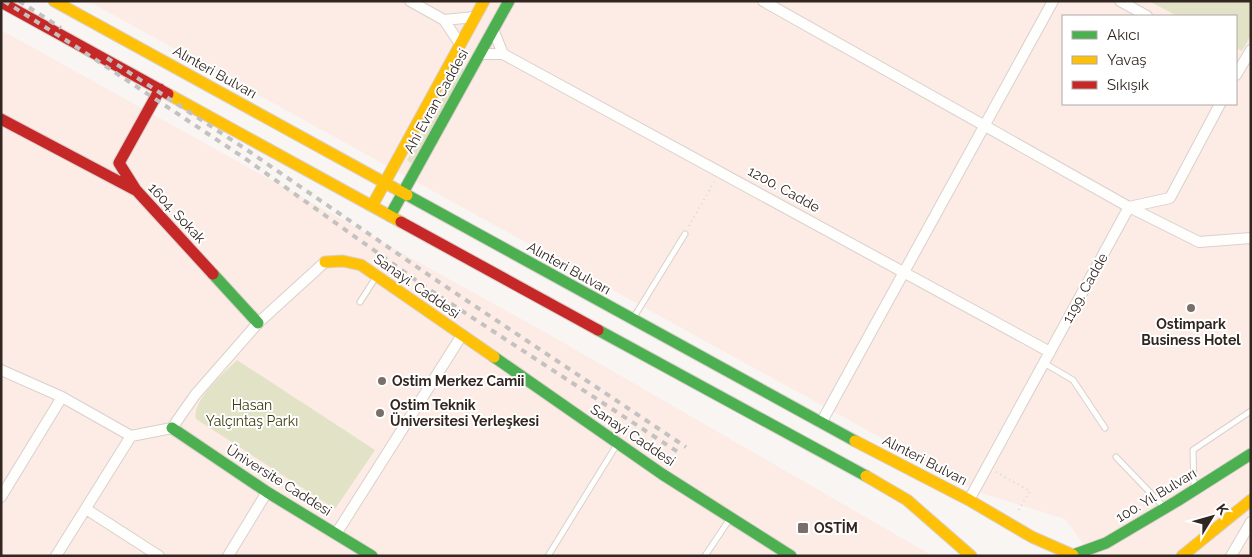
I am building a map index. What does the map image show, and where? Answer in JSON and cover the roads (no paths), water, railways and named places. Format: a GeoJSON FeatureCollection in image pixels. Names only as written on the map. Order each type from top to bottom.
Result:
{"type":"FeatureCollection","features":[{"type":"Feature","properties":{"kind":"main road","name":"Alınteri Bulvarı"},"geometry":{"type":"LineString","coordinates":[[54,1],[821,423],[970,500],[1032,537],[1074,555]]}},
{"type":"Feature","properties":{"kind":"main road","name":"Ahi Evran Caddesi"},"geometry":{"type":"LineString","coordinates":[[372,206],[484,1]]}},
{"type":"Feature","properties":{"kind":"main road","name":"Ahi Evran Caddesi"},"geometry":{"type":"LineString","coordinates":[[390,216],[509,1]]}},
{"type":"Feature","properties":{"kind":"main road"},"geometry":{"type":"LineString","coordinates":[[1,2],[880,482],[907,500],[971,556]]}},
{"type":"Feature","properties":{"kind":"main road"},"geometry":{"type":"LineString","coordinates":[[475,17],[493,29]]}},
{"type":"Feature","properties":{"kind":"main road","name":"1200. Cadde"},"geometry":{"type":"LineString","coordinates":[[460,44],[480,54]]}},
{"type":"Feature","properties":{"kind":"main road"},"geometry":{"type":"LineString","coordinates":[[137,191],[119,163],[160,89]]}},
{"type":"Feature","properties":{"kind":"main road","name":"1604. Sokak"},"geometry":{"type":"LineString","coordinates":[[1,119],[137,191],[258,324]]}},
{"type":"Feature","properties":{"kind":"main road","name":"Sanayi. Caddesi"},"geometry":{"type":"LineString","coordinates":[[325,262],[343,260],[361,266],[462,335]]}},
{"type":"Feature","properties":{"kind":"main road","name":"Sanayi Caddesi"},"geometry":{"type":"LineString","coordinates":[[462,335],[618,443],[790,556]]}},
{"type":"Feature","properties":{"kind":"main road","name":"Üniversite Caddesi"},"geometry":{"type":"LineString","coordinates":[[172,428],[267,492],[372,556]]}},
{"type":"Feature","properties":{"kind":"main road","name":"100. Yıl Bulvarı"},"geometry":{"type":"LineString","coordinates":[[1053,556],[1074,555],[1106,543],[1251,454]]}},
{"type":"Feature","properties":{"kind":"main road"},"geometry":{"type":"LineString","coordinates":[[1182,556],[1251,500]]}},
{"type":"Feature","properties":{"kind":"street","name":"1200. Cadde"},"geometry":{"type":"LineString","coordinates":[[410,1],[444,20],[460,44]]}},
{"type":"Feature","properties":{"kind":"street"},"geometry":{"type":"LineString","coordinates":[[763,1],[1129,207],[1200,242],[1251,238]]}},
{"type":"Feature","properties":{"kind":"street"},"geometry":{"type":"LineString","coordinates":[[821,423],[1053,1]]}},
{"type":"Feature","properties":{"kind":"street"},"geometry":{"type":"LineString","coordinates":[[1120,1],[1145,15]]}},
{"type":"Feature","properties":{"kind":"street"},"geometry":{"type":"LineString","coordinates":[[444,20],[475,17]]}},
{"type":"Feature","properties":{"kind":"street"},"geometry":{"type":"LineString","coordinates":[[493,29],[503,54]]}},
{"type":"Feature","properties":{"kind":"street"},"geometry":{"type":"LineString","coordinates":[[1237,69],[1251,50]]}},
{"type":"Feature","properties":{"kind":"street","name":"1200. Cadde"},"geometry":{"type":"LineString","coordinates":[[480,54],[503,54],[1050,352]]}},
{"type":"Feature","properties":{"kind":"street"},"geometry":{"type":"LineString","coordinates":[[1129,207],[1170,198],[1219,105]]}},
{"type":"Feature","properties":{"kind":"street","name":"1199. Cadde"},"geometry":{"type":"LineString","coordinates":[[970,500],[1129,207]]}},
{"type":"Feature","properties":{"kind":"street"},"geometry":{"type":"LineString","coordinates":[[1,370],[62,397],[131,436],[172,428],[195,395],[258,324],[325,262]]}},
{"type":"Feature","properties":{"kind":"street"},"geometry":{"type":"LineString","coordinates":[[336,534],[462,335]]}},
{"type":"Feature","properties":{"kind":"street"},"geometry":{"type":"LineString","coordinates":[[1,497],[62,397]]}},
{"type":"Feature","properties":{"kind":"street"},"geometry":{"type":"LineString","coordinates":[[56,556],[131,436]]}},
{"type":"Feature","properties":{"kind":"street"},"geometry":{"type":"LineString","coordinates":[[228,556],[267,492]]}},
{"type":"Feature","properties":{"kind":"street"},"geometry":{"type":"LineString","coordinates":[[86,509],[159,556]]}},
{"type":"Feature","properties":{"kind":"street"},"geometry":{"type":"LineString","coordinates":[[1231,556],[1251,522]]}},
{"type":"Feature","properties":{"kind":"lane"},"geometry":{"type":"LineString","coordinates":[[633,320],[685,234]]}},
{"type":"Feature","properties":{"kind":"lane"},"geometry":{"type":"LineString","coordinates":[[360,302],[376,276]]}},
{"type":"Feature","properties":{"kind":"lane"},"geometry":{"type":"LineString","coordinates":[[1044,363],[1073,380],[1105,428]]}},
{"type":"Feature","properties":{"kind":"lane"},"geometry":{"type":"LineString","coordinates":[[1194,490],[1193,450],[1251,412]]}},
{"type":"Feature","properties":{"kind":"lane"},"geometry":{"type":"LineString","coordinates":[[548,556],[618,443]]}},
{"type":"Feature","properties":{"kind":"lane"},"geometry":{"type":"LineString","coordinates":[[1116,458],[1165,508]]}},
{"type":"Feature","properties":{"kind":"lane"},"geometry":{"type":"LineString","coordinates":[[705,556],[731,518]]}},
{"type":"Feature","properties":{"kind":"railway"},"geometry":{"type":"LineString","coordinates":[[4,1],[243,157],[427,288],[681,454]]}},
{"type":"Feature","properties":{"kind":"railway"},"geometry":{"type":"LineString","coordinates":[[19,1],[61,28]]}},
{"type":"Feature","properties":{"kind":"railway"},"geometry":{"type":"LineString","coordinates":[[107,58],[247,150],[433,278],[686,447]]}},
{"type":"Feature","properties":{"kind":"place","name":"Ostimpark Business Hotel"},"geometry":{"type":"Point","coordinates":[1191,308]}},
{"type":"Feature","properties":{"kind":"place","name":"Ostim Merkez Camii"},"geometry":{"type":"Point","coordinates":[382,381]}},
{"type":"Feature","properties":{"kind":"place","name":"Ostim Teknik Üniversitesi Yerleşkesi"},"geometry":{"type":"Point","coordinates":[380,413]}},
{"type":"Feature","properties":{"kind":"place","name":"OSTİM"},"geometry":{"type":"Point","coordinates":[803,528]}},
{"type":"Feature","properties":{"kind":"park label","name":"Hasan Yalçıntaş Parkı"},"geometry":{"type":"Point","coordinates":[252,414]}}]}
